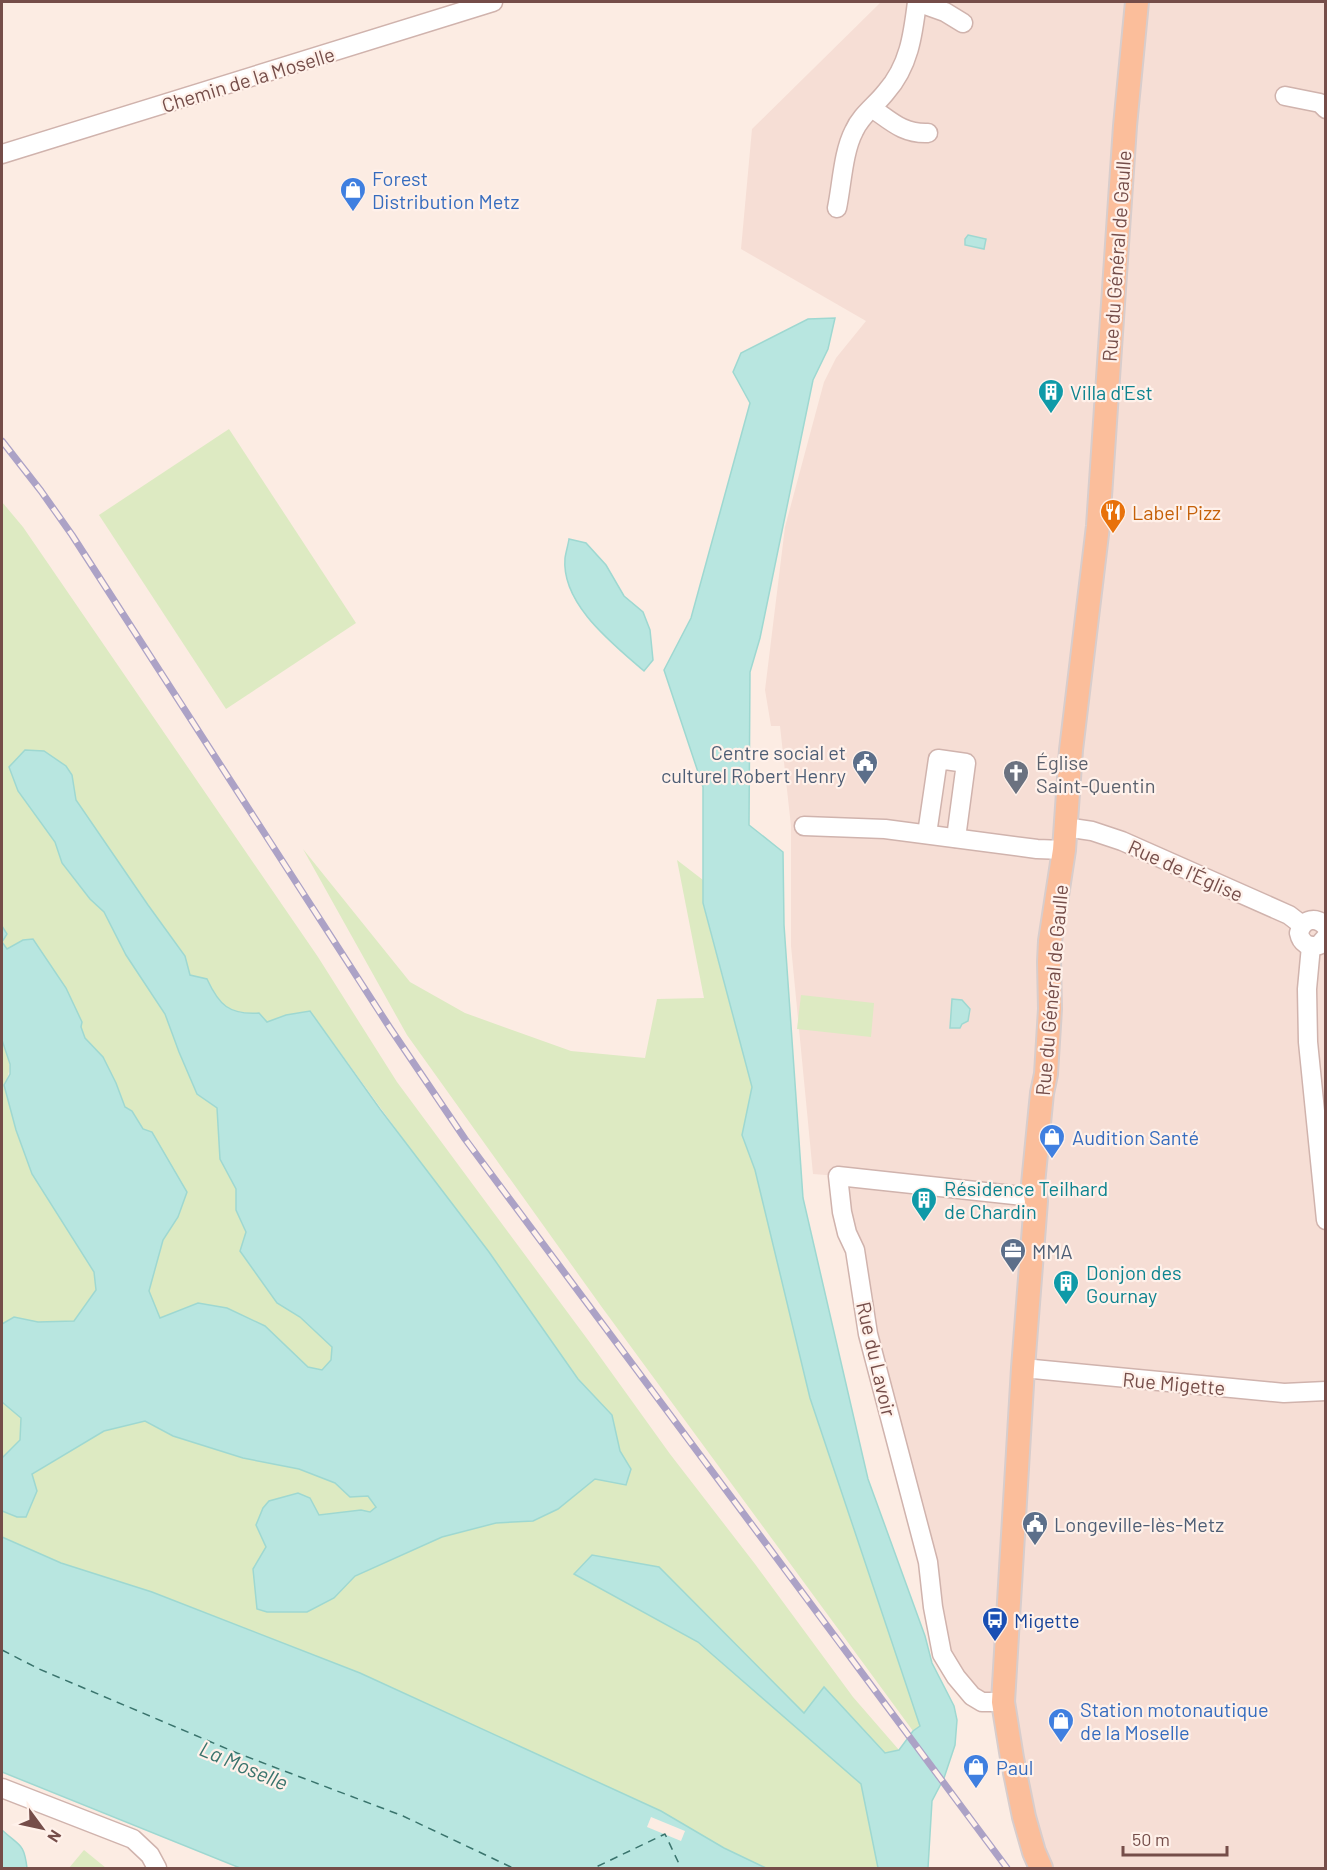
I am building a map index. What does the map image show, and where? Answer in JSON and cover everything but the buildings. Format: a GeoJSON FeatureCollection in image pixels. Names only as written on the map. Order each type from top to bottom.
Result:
{"type":"FeatureCollection","features":[{"type":"Feature","properties":{"kind":"main road","name":"Rue du Général de Gaulle"},"geometry":{"type":"LineString","coordinates":[[1041,1869],[1024,1817],[1003,1702],[1023,1368],[1036,1201],[1033,1184],[1046,1074],[1050,1009],[1050,941],[1064,850],[1071,750],[1098,526],[1123,148],[1137,2]]}},
{"type":"Feature","properties":{"kind":"street","name":"Chemin de la Moselle"},"geometry":{"type":"LineString","coordinates":[[2,154],[493,2]]}},
{"type":"Feature","properties":{"kind":"street"},"geometry":{"type":"LineString","coordinates":[[837,208],[848,147],[853,132],[860,120],[898,78],[904,66],[910,46],[917,2],[945,12],[963,23]]}},
{"type":"Feature","properties":{"kind":"street"},"geometry":{"type":"LineString","coordinates":[[1285,96],[1320,103],[1326,109]]}},
{"type":"Feature","properties":{"kind":"street"},"geometry":{"type":"LineString","coordinates":[[872,108],[908,132],[928,133]]}},
{"type":"Feature","properties":{"kind":"street"},"geometry":{"type":"LineString","coordinates":[[927,834],[938,759],[966,763],[956,838]]}},
{"type":"Feature","properties":{"kind":"street"},"geometry":{"type":"LineString","coordinates":[[804,826],[885,829],[1037,849],[1064,850]]}},
{"type":"Feature","properties":{"kind":"street","name":"Rue de l'Église"},"geometry":{"type":"LineString","coordinates":[[1065,827],[1098,833],[1140,849],[1289,915],[1302,924],[1314,919],[1322,930]]}},
{"type":"Feature","properties":{"kind":"street"},"geometry":{"type":"LineString","coordinates":[[1322,930],[1307,989],[1308,1042],[1326,1220]]}},
{"type":"Feature","properties":{"kind":"street","name":"Rue du Lavoir"},"geometry":{"type":"LineString","coordinates":[[1003,1702],[982,1702],[972,1696],[956,1677],[942,1654],[933,1607],[928,1562],[868,1335],[855,1250],[847,1233],[842,1212],[838,1176],[1023,1196],[1035,1195]]}},
{"type":"Feature","properties":{"kind":"street","name":"Rue Migette"},"geometry":{"type":"LineString","coordinates":[[1023,1368],[1284,1393],[1326,1391]]}},
{"type":"Feature","properties":{"kind":"street"},"geometry":{"type":"LineString","coordinates":[[2,1788],[133,1839],[150,1855],[157,1869]]}},
{"type":"Feature","properties":{"kind":"shaded area"},"geometry":{"type":"Polygon","coordinates":[[[881,2],[1325,2],[1325,1868],[1041,1868],[995,1703],[956,1677],[838,1176],[813,1174],[791,946],[791,826],[780,726],[771,726],[765,690],[785,527],[824,382],[836,358],[866,321],[741,249],[752,129],[881,2]]]}},
{"type":"Feature","properties":{"kind":"green space"},"geometry":{"type":"Polygon","coordinates":[[[229,429],[356,623],[226,709],[99,515],[229,429]]]}},
{"type":"Feature","properties":{"kind":"green space"},"geometry":{"type":"Polygon","coordinates":[[[2,502],[23,527],[318,957],[397,1082],[670,1454],[853,1697],[899,1750],[885,1753],[824,1688],[805,1714],[659,1567],[592,1555],[574,1574],[698,1642],[861,1784],[878,1868],[766,1868],[152,1592],[61,1563],[2,1537],[2,1511],[17,1517],[26,1516],[37,1491],[32,1474],[104,1431],[145,1421],[173,1436],[243,1458],[299,1469],[335,1483],[350,1497],[368,1496],[376,1507],[370,1513],[361,1510],[319,1515],[310,1498],[256,1525],[266,1547],[253,1570],[334,1598],[355,1576],[442,1537],[496,1523],[533,1521],[558,1509],[595,1479],[631,1469],[620,1451],[612,1415],[578,1379],[310,1011],[286,1015],[267,1022],[259,1013],[240,1012],[226,1007],[216,996],[207,979],[190,975],[185,956],[76,800],[72,775],[18,791],[55,842],[62,863],[90,899],[104,912],[126,955],[165,1014],[197,1094],[217,1108],[220,1159],[236,1189],[236,1210],[276,1302],[300,1317],[332,1347],[331,1361],[322,1370],[308,1367],[265,1326],[175,1313],[160,1318],[149,1291],[163,1239],[178,1217],[143,1130],[132,1111],[125,1107],[103,1057],[85,1038],[81,1027],[23,940],[7,949],[2,942],[7,934],[2,926],[2,502]]]}},
{"type":"Feature","properties":{"kind":"green space"},"geometry":{"type":"Polygon","coordinates":[[[303,849],[410,982],[465,1013],[571,1051],[645,1058],[657,999],[704,998],[677,860],[703,880],[703,904],[752,1087],[742,1135],[755,1170],[920,1726],[913,1731],[601,1306],[407,1035],[303,849]]]}},
{"type":"Feature","properties":{"kind":"green space"},"geometry":{"type":"Polygon","coordinates":[[[801,995],[874,1003],[871,1037],[797,1029],[801,995]]]}},
{"type":"Feature","properties":{"kind":"green space"},"geometry":{"type":"Polygon","coordinates":[[[2,1040],[9,1067],[4,1085],[16,1130],[32,1174],[94,1272],[96,1290],[75,1321],[38,1322],[14,1317],[2,1324],[2,1040]]]}},
{"type":"Feature","properties":{"kind":"green space"},"geometry":{"type":"Polygon","coordinates":[[[2,1402],[21,1418],[20,1440],[2,1458],[2,1402]]]}},
{"type":"Feature","properties":{"kind":"green space"},"geometry":{"type":"Polygon","coordinates":[[[84,1850],[106,1868],[69,1868],[84,1850]]]}},
{"type":"Feature","properties":{"kind":"water"},"geometry":{"type":"Polygon","coordinates":[[[968,235],[986,239],[984,249],[965,245],[968,235]]]}},
{"type":"Feature","properties":{"kind":"water"},"geometry":{"type":"Polygon","coordinates":[[[835,318],[828,349],[813,380],[760,638],[750,672],[749,825],[783,852],[784,925],[803,1198],[868,1479],[925,1636],[932,1663],[954,1706],[957,1720],[955,1745],[944,1778],[932,1801],[928,1868],[878,1868],[861,1784],[698,1642],[574,1574],[592,1555],[659,1567],[804,1713],[824,1687],[885,1753],[899,1750],[913,1731],[920,1726],[810,1398],[755,1170],[742,1135],[752,1087],[703,903],[703,787],[664,670],[691,618],[750,403],[733,372],[741,353],[808,319],[835,318]]]}},
{"type":"Feature","properties":{"kind":"water"},"geometry":{"type":"Polygon","coordinates":[[[569,539],[586,543],[606,565],[624,596],[643,612],[650,630],[653,660],[644,671],[604,636],[580,607],[571,591],[566,575],[565,558],[569,539]]]}},
{"type":"Feature","properties":{"kind":"water"},"geometry":{"type":"Polygon","coordinates":[[[25,750],[44,751],[66,766],[72,775],[76,800],[185,956],[190,975],[207,979],[216,996],[226,1006],[240,1012],[259,1013],[267,1022],[286,1015],[310,1011],[380,1109],[489,1252],[578,1379],[612,1415],[620,1451],[631,1469],[626,1485],[595,1479],[558,1509],[533,1521],[496,1523],[442,1537],[355,1576],[334,1598],[307,1612],[267,1612],[257,1609],[253,1569],[266,1547],[256,1525],[263,1508],[269,1501],[298,1493],[310,1498],[319,1515],[361,1510],[370,1512],[376,1507],[368,1496],[350,1497],[335,1483],[299,1469],[243,1458],[173,1436],[145,1421],[104,1431],[32,1474],[37,1491],[26,1517],[17,1517],[2,1511],[2,1458],[20,1440],[21,1418],[2,1402],[2,1324],[14,1317],[38,1322],[74,1321],[96,1290],[94,1272],[32,1174],[16,1130],[4,1085],[10,1074],[10,1064],[2,1040],[2,942],[7,949],[23,940],[33,939],[66,988],[82,1022],[81,1027],[85,1038],[103,1057],[125,1107],[132,1111],[143,1129],[152,1132],[187,1192],[178,1217],[163,1240],[149,1291],[160,1318],[198,1303],[227,1308],[265,1326],[308,1367],[322,1370],[331,1360],[332,1347],[300,1317],[277,1303],[240,1251],[246,1232],[236,1210],[236,1189],[220,1159],[217,1108],[197,1094],[165,1014],[126,955],[104,912],[90,899],[62,863],[55,842],[18,791],[9,767],[25,750]]]}},
{"type":"Feature","properties":{"kind":"water"},"geometry":{"type":"Polygon","coordinates":[[[2,926],[7,934],[2,942],[2,926]]]}},
{"type":"Feature","properties":{"kind":"water"},"geometry":{"type":"Polygon","coordinates":[[[952,999],[962,1000],[970,1009],[968,1021],[960,1028],[950,1028],[952,999]]]}},
{"type":"Feature","properties":{"kind":"water","name":"La Moselle"},"geometry":{"type":"Polygon","coordinates":[[[2,1537],[61,1563],[152,1592],[360,1673],[661,1811],[724,1848],[766,1868],[240,1868],[2,1772],[2,1537]]]}},
{"type":"Feature","properties":{"kind":"water"},"geometry":{"type":"Polygon","coordinates":[[[2,1830],[22,1849],[27,1868],[2,1868],[2,1830]]]}},
{"type":"Feature","properties":{"kind":"pier"},"geometry":{"type":"Polygon","coordinates":[[[651,1817],[685,1831],[681,1841],[647,1827],[651,1817]]]}},
{"type":"Feature","properties":{"kind":"ferry route"},"geometry":{"type":"LineString","coordinates":[[2,1650],[39,1669],[237,1753],[403,1816],[513,1868]]}},
{"type":"Feature","properties":{"kind":"ferry route"},"geometry":{"type":"LineString","coordinates":[[584,1868],[594,1868],[665,1834],[681,1868]]}},
{"type":"Feature","properties":{"kind":"railway"},"geometry":{"type":"LineString","coordinates":[[2,441],[72,535],[390,1028],[465,1139],[1007,1868]]}},
{"type":"Feature","properties":{"kind":"place","name":"Forest Distribution Metz"},"geometry":{"type":"Point","coordinates":[353,213]}},
{"type":"Feature","properties":{"kind":"place","name":"Villa d'Est"},"geometry":{"type":"Point","coordinates":[1051,415]}},
{"type":"Feature","properties":{"kind":"place","name":"Label' Pizz"},"geometry":{"type":"Point","coordinates":[1113,535]}},
{"type":"Feature","properties":{"kind":"place","name":"Centre social et culturel Robert Henry"},"geometry":{"type":"Point","coordinates":[865,786]}},
{"type":"Feature","properties":{"kind":"place","name":"Église Saint-Quentin"},"geometry":{"type":"Point","coordinates":[1016,796]}},
{"type":"Feature","properties":{"kind":"place","name":"Audition Santé"},"geometry":{"type":"Point","coordinates":[1052,1160]}},
{"type":"Feature","properties":{"kind":"place","name":"Résidence Teilhard de Chardin"},"geometry":{"type":"Point","coordinates":[924,1223]}},
{"type":"Feature","properties":{"kind":"place","name":"MMA"},"geometry":{"type":"Point","coordinates":[1013,1274]}},
{"type":"Feature","properties":{"kind":"place","name":"Donjon des Gournay"},"geometry":{"type":"Point","coordinates":[1066,1306]}},
{"type":"Feature","properties":{"kind":"place","name":"Longeville-lès-Metz"},"geometry":{"type":"Point","coordinates":[1035,1547]}},
{"type":"Feature","properties":{"kind":"place","name":"Migette"},"geometry":{"type":"Point","coordinates":[995,1643]}},
{"type":"Feature","properties":{"kind":"place","name":"Station motonautique de la Moselle"},"geometry":{"type":"Point","coordinates":[1061,1744]}},
{"type":"Feature","properties":{"kind":"place","name":"Paul"},"geometry":{"type":"Point","coordinates":[976,1790]}}]}
